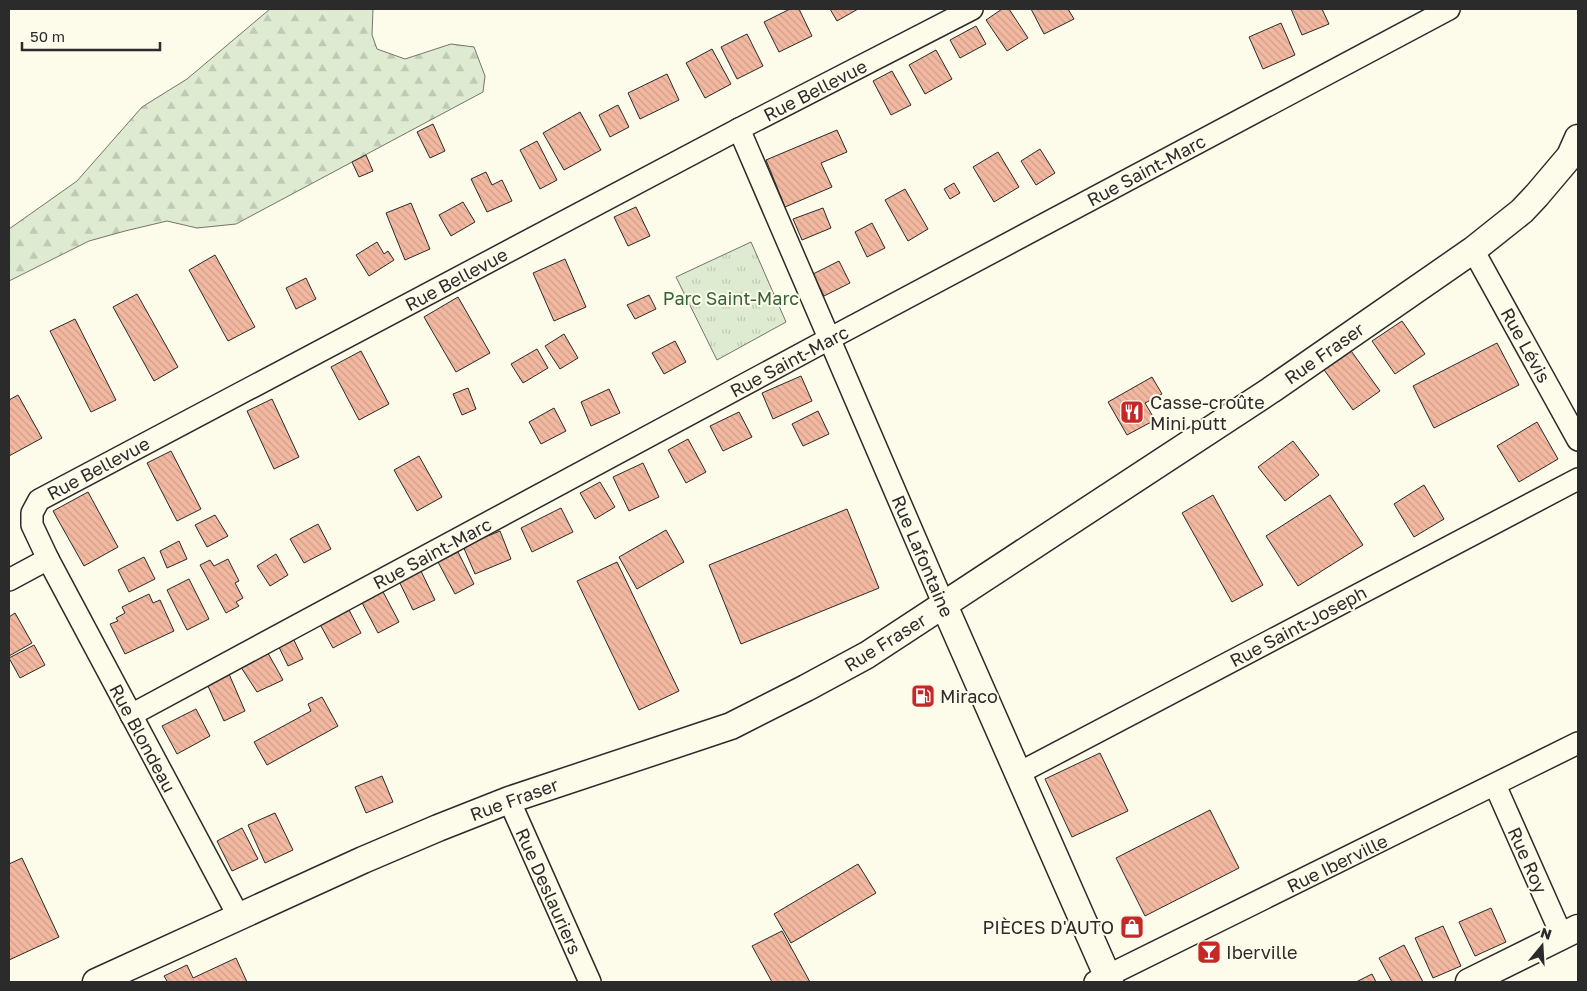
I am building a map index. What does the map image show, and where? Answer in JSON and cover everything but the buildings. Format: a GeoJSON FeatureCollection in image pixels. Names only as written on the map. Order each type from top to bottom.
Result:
{"type":"FeatureCollection","features":[{"type":"Feature","properties":{"kind":"main road","name":"Rue Fraser"},"geometry":{"type":"LineString","coordinates":[[96,982],[396,846],[509,800],[730,726],[867,655],[1271,390],[1473,250],[1522,211],[1570,156],[1578,138]]}},
{"type":"Feature","properties":{"kind":"main road"},"geometry":{"type":"LineString","coordinates":[[1522,211],[1578,167]]}},
{"type":"Feature","properties":{"kind":"main road","name":"Rue Lafontaine"},"geometry":{"type":"LineString","coordinates":[[944,605],[1019,773],[1104,980]]}},
{"type":"Feature","properties":{"kind":"main road"},"geometry":{"type":"LineString","coordinates":[[1476,981],[1570,932]]}},
{"type":"Feature","properties":{"kind":"street","name":"Rue Bellevue"},"geometry":{"type":"LineString","coordinates":[[48,559],[32,524],[32,512],[39,500],[739,129],[972,9]]}},
{"type":"Feature","properties":{"kind":"street","name":"Rue Saint-Marc"},"geometry":{"type":"LineString","coordinates":[[131,715],[829,339],[1449,9]]}},
{"type":"Feature","properties":{"kind":"street","name":"Rue Lafontaine"},"geometry":{"type":"LineString","coordinates":[[739,129],[944,605]]}},
{"type":"Feature","properties":{"kind":"street","name":"Rue Lévis"},"geometry":{"type":"LineString","coordinates":[[1473,250],[1578,440]]}},
{"type":"Feature","properties":{"kind":"street","name":"Rue Saint-Joseph"},"geometry":{"type":"LineString","coordinates":[[1019,773],[1578,479]]}},
{"type":"Feature","properties":{"kind":"street"},"geometry":{"type":"LineString","coordinates":[[9,580],[48,559]]}},
{"type":"Feature","properties":{"kind":"street","name":"Rue Blondeau"},"geometry":{"type":"LineString","coordinates":[[48,559],[239,917]]}},
{"type":"Feature","properties":{"kind":"street","name":"Rue Iberville"},"geometry":{"type":"LineString","coordinates":[[1104,980],[1578,743]]}},
{"type":"Feature","properties":{"kind":"street","name":"Rue Roy"},"geometry":{"type":"LineString","coordinates":[[1495,785],[1570,932]]}},
{"type":"Feature","properties":{"kind":"street","name":"Rue Deslauriers"},"geometry":{"type":"LineString","coordinates":[[509,800],[590,982]]}},
{"type":"Feature","properties":{"kind":"green space"},"geometry":{"type":"Polygon","coordinates":[[[270,9],[373,9],[372,35],[377,49],[405,59],[451,44],[474,47],[485,76],[483,92],[236,224],[197,228],[167,221],[125,231],[89,241],[9,281],[9,229],[77,181],[142,107],[187,79],[270,9]]]}},
{"type":"Feature","properties":{"kind":"green space","name":"Parc Saint-Marc"},"geometry":{"type":"Polygon","coordinates":[[[751,242],[786,322],[717,360],[676,277],[751,242]]]}},
{"type":"Feature","properties":{"kind":"place","name":"Casse-croûte Mini putt"},"geometry":{"type":"Point","coordinates":[1132,412]}},
{"type":"Feature","properties":{"kind":"place","name":"Miraco"},"geometry":{"type":"Point","coordinates":[923,696]}},
{"type":"Feature","properties":{"kind":"place","name":"PIÈCES D'AUTO"},"geometry":{"type":"Point","coordinates":[1132,927]}},
{"type":"Feature","properties":{"kind":"place","name":"Iberville"},"geometry":{"type":"Point","coordinates":[1209,952]}}]}
